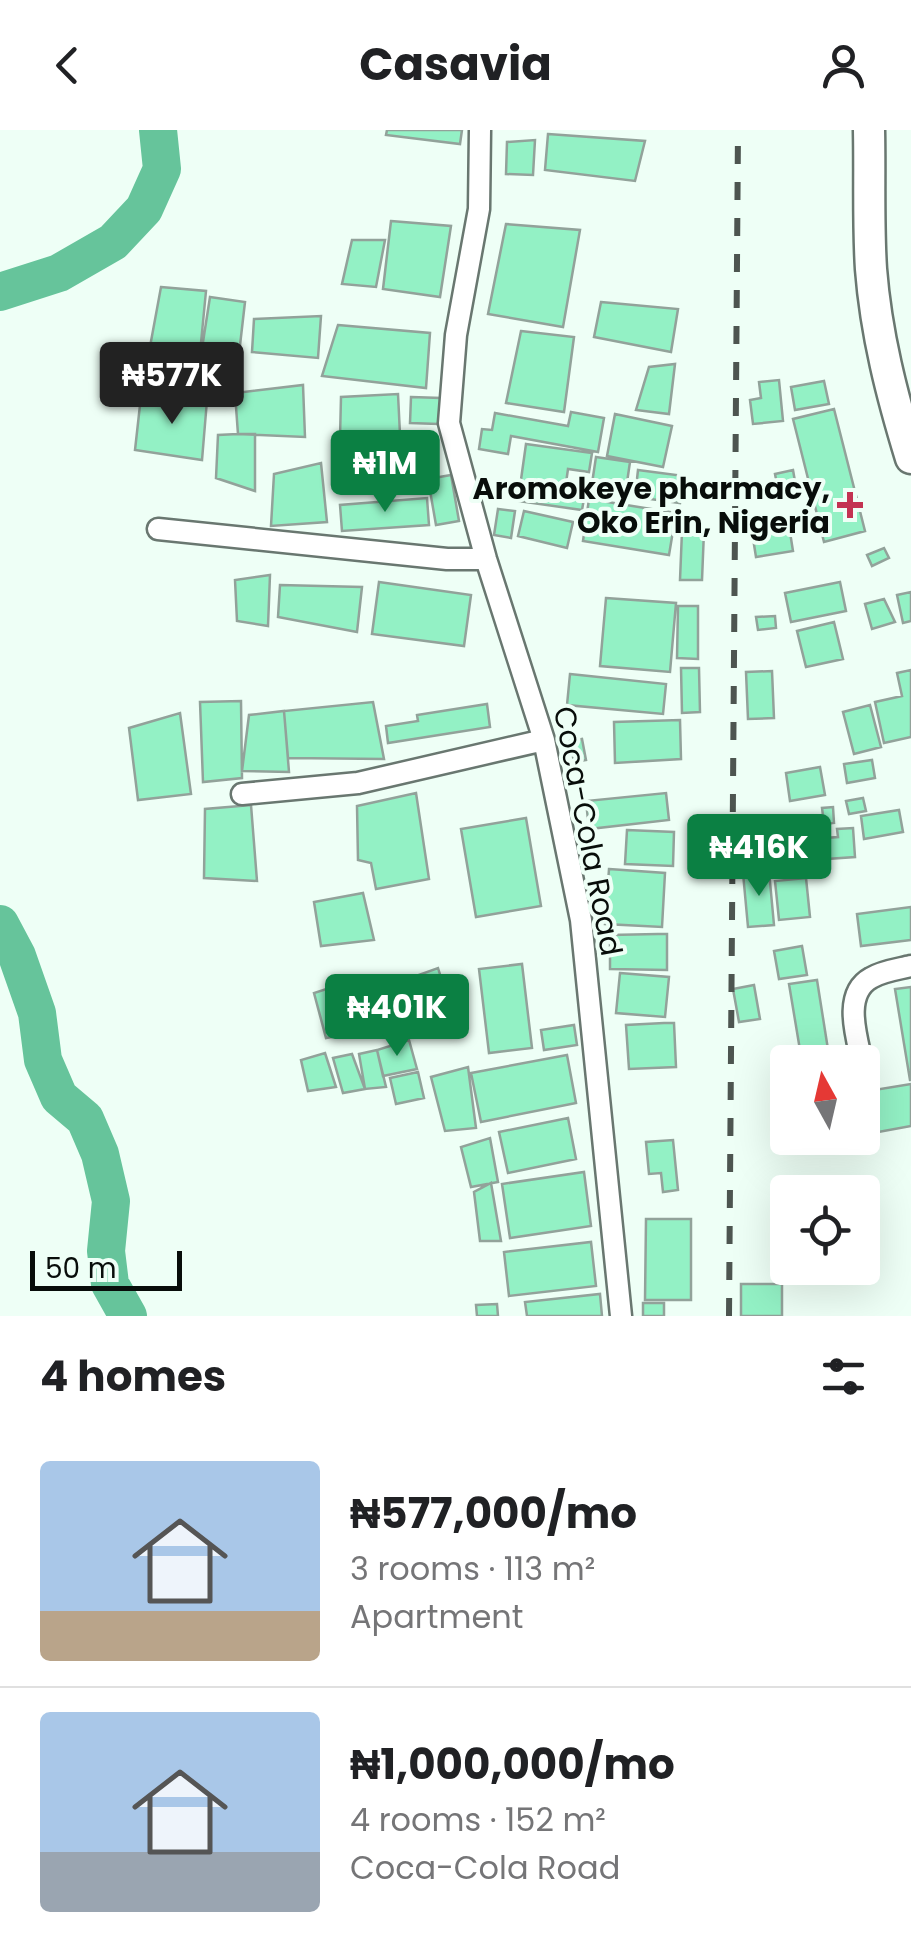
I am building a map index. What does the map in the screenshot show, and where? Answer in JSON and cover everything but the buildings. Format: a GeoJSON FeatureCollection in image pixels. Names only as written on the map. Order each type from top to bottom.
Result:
{"type":"FeatureCollection","features":[{"type":"Feature","properties":{"kind":"highway"},"geometry":{"type":"LineString","coordinates":[[869,130],[871,267],[879,334],[893,401],[911,458]]}},
{"type":"Feature","properties":{"kind":"street","name":"Coca-Cola Road"},"geometry":{"type":"LineString","coordinates":[[480,130],[479,209],[456,335],[450,423],[486,559],[544,740],[581,920],[620,1316]]}},
{"type":"Feature","properties":{"kind":"street"},"geometry":{"type":"LineString","coordinates":[[158,529],[447,560],[486,559]]}},
{"type":"Feature","properties":{"kind":"street"},"geometry":{"type":"LineString","coordinates":[[242,794],[358,783],[544,740]]}},
{"type":"Feature","properties":{"kind":"street"},"geometry":{"type":"LineString","coordinates":[[859,1045],[854,1012],[857,993],[868,978],[911,966]]}},
{"type":"Feature","properties":{"kind":"waterway"},"geometry":{"type":"LineString","coordinates":[[0,292],[59,273],[113,242],[144,209],[162,169],[158,130]]}},
{"type":"Feature","properties":{"kind":"waterway"},"geometry":{"type":"LineString","coordinates":[[0,924],[17,956],[37,1013],[43,1060],[59,1097],[85,1119],[100,1154],[111,1201],[106,1251],[110,1284],[128,1316]]}},
{"type":"Feature","properties":{"kind":"railway"},"geometry":{"type":"LineString","coordinates":[[729,1316],[738,130]]}},
{"type":"Feature","properties":{"kind":"place","name":"Aromokeye pharmacy, Oko Erin, Nigeria"},"geometry":{"type":"Point","coordinates":[850,505]}}]}
